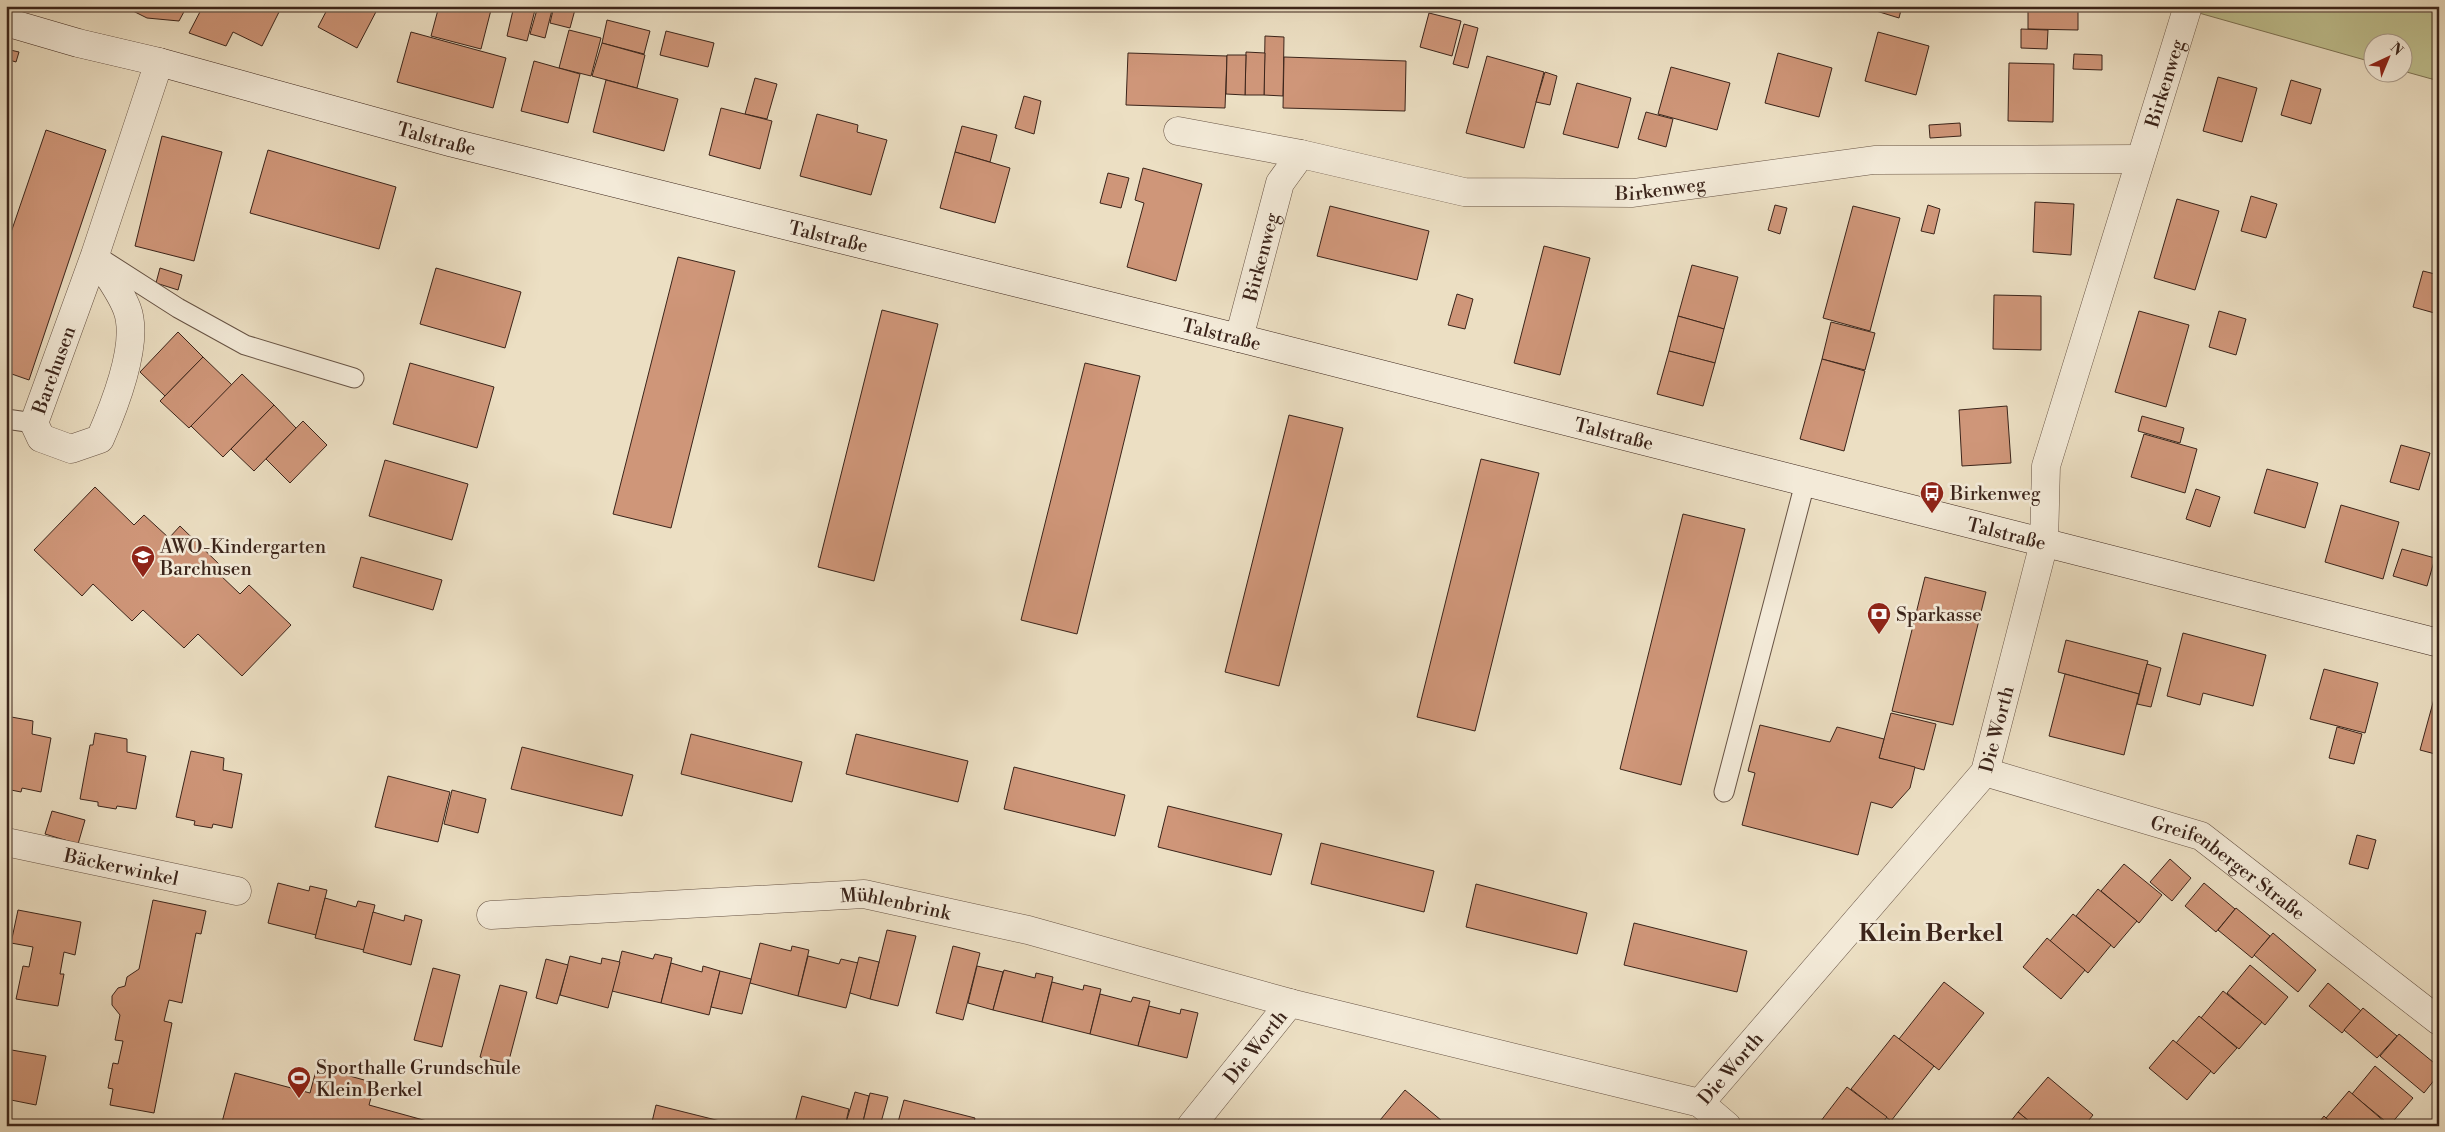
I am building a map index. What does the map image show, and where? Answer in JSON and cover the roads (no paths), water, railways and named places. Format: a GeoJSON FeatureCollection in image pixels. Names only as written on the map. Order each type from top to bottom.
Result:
{"type":"FeatureCollection","features":[{"type":"Feature","properties":{"kind":"street","name":"Birkenweg"},"geometry":{"type":"LineString","coordinates":[[2044,543],[2046,466],[2188,6]]}},
{"type":"Feature","properties":{"kind":"street","name":"Talstraße"},"geometry":{"type":"LineString","coordinates":[[6,22],[463,146],[1239,338],[2439,643]]}},
{"type":"Feature","properties":{"kind":"street","name":"Barchusen"},"geometry":{"type":"LineString","coordinates":[[95,255],[127,309],[131,343],[114,408],[100,439],[71,449],[41,438],[34,422],[95,255],[159,62]]}},
{"type":"Feature","properties":{"kind":"street","name":"Birkenweg"},"geometry":{"type":"LineString","coordinates":[[1178,131],[1301,154],[1464,192],[1633,193],[1874,160],[2140,159]]}},
{"type":"Feature","properties":{"kind":"street","name":"Birkenweg"},"geometry":{"type":"LineString","coordinates":[[1239,338],[1280,183],[1301,154]]}},
{"type":"Feature","properties":{"kind":"street","name":"Die Worth"},"geometry":{"type":"LineString","coordinates":[[1191,1126],[1290,1003],[1700,1103],[1985,772],[2044,543]]}},
{"type":"Feature","properties":{"kind":"street","name":"Greifenberger Straße"},"geometry":{"type":"LineString","coordinates":[[1985,772],[2201,836],[2439,1021]]}},
{"type":"Feature","properties":{"kind":"street","name":"Bäckerwinkel"},"geometry":{"type":"LineString","coordinates":[[6,842],[237,891]]}},
{"type":"Feature","properties":{"kind":"street","name":"Mühlenbrink"},"geometry":{"type":"LineString","coordinates":[[491,915],[864,894],[1028,930],[1290,1003]]}},
{"type":"Feature","properties":{"kind":"street"},"geometry":{"type":"LineString","coordinates":[[1700,1103],[1728,1126]]}},
{"type":"Feature","properties":{"kind":"lane"},"geometry":{"type":"LineString","coordinates":[[95,255],[178,308],[245,345],[354,378]]}},
{"type":"Feature","properties":{"kind":"lane"},"geometry":{"type":"LineString","coordinates":[[6,419],[34,422]]}},
{"type":"Feature","properties":{"kind":"lane"},"geometry":{"type":"LineString","coordinates":[[1724,792],[1806,483]]}},
{"type":"Feature","properties":{"kind":"place","name":"Birkenweg"},"geometry":{"type":"Point","coordinates":[1932,514]}},
{"type":"Feature","properties":{"kind":"place","name":"AWO-Kindergarten Barchusen"},"geometry":{"type":"Point","coordinates":[143,578]}},
{"type":"Feature","properties":{"kind":"place","name":"Sparkasse"},"geometry":{"type":"Point","coordinates":[1879,635]}},
{"type":"Feature","properties":{"kind":"place","name":"Sporthalle Grundschule Klein Berkel"},"geometry":{"type":"Point","coordinates":[299,1099]}},
{"type":"Feature","properties":{"kind":"district","name":"Klein Berkel"},"geometry":{"type":"Point","coordinates":[1931,933]}}]}
